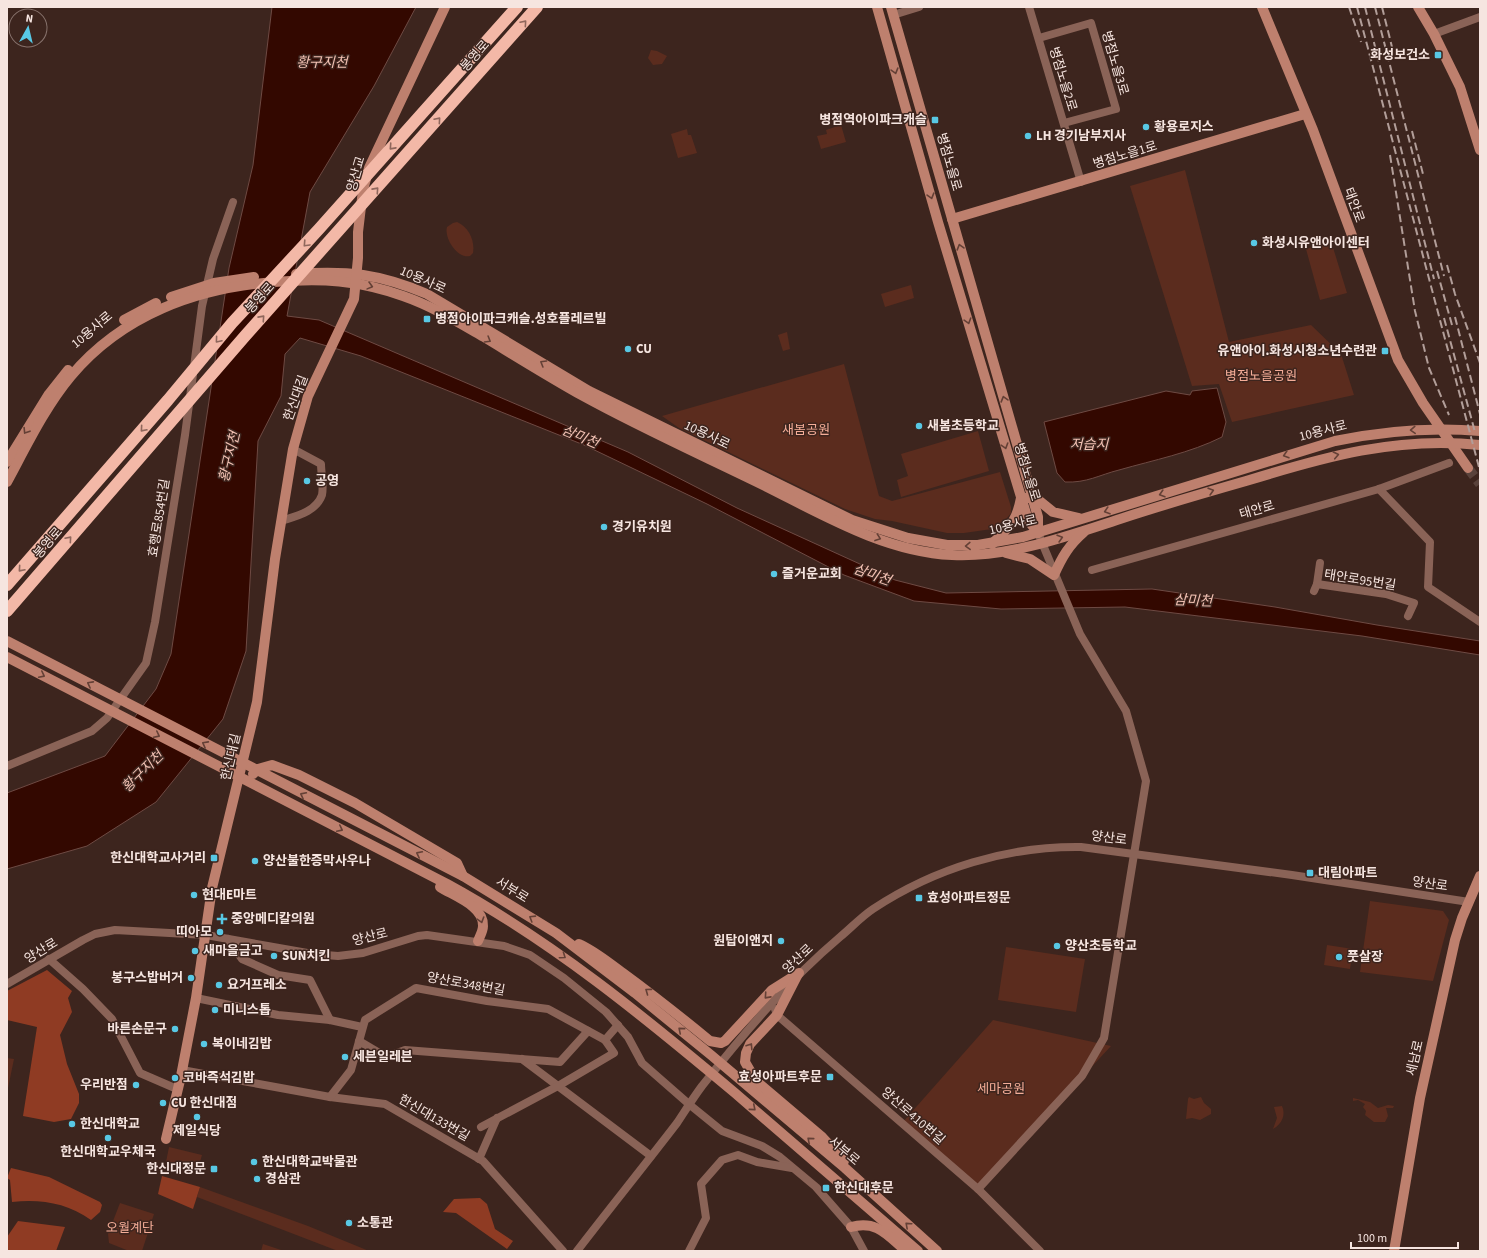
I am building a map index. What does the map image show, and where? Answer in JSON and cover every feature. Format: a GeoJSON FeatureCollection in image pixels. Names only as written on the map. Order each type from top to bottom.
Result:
{"type":"FeatureCollection","features":[{"type":"Feature","properties":{"kind":"highway","name":"봉영로"},"geometry":{"type":"LineString","coordinates":[[7,585],[168,400],[232,323],[517,7]]}},
{"type":"Feature","properties":{"kind":"highway","name":"봉영로"},"geometry":{"type":"LineString","coordinates":[[7,611],[162,432],[537,7]]}},
{"type":"Feature","properties":{"kind":"street","name":"양산교"},"geometry":{"type":"LineString","coordinates":[[326,358],[354,299],[358,232],[363,190],[369,168],[445,7]]}},
{"type":"Feature","properties":{"kind":"street","name":"병점노을로"},"geometry":{"type":"LineString","coordinates":[[877,7],[952,270],[1021,498],[1028,520],[1038,533]]}},
{"type":"Feature","properties":{"kind":"street"},"geometry":{"type":"LineString","coordinates":[[892,11],[919,7]]}},
{"type":"Feature","properties":{"kind":"street","name":"병점노을2로"},"geometry":{"type":"LineString","coordinates":[[1029,7],[1081,182]]}},
{"type":"Feature","properties":{"kind":"street","name":"태안로"},"geometry":{"type":"LineString","coordinates":[[1262,7],[1305,114],[1313,130],[1398,360],[1419,398],[1468,468]]}},
{"type":"Feature","properties":{"kind":"street"},"geometry":{"type":"LineString","coordinates":[[1418,7],[1434,34],[1460,86],[1480,150]]}},
{"type":"Feature","properties":{"kind":"street","name":"병점노을로"},"geometry":{"type":"LineString","coordinates":[[892,11],[1032,495],[1038,517],[1038,533]]}},
{"type":"Feature","properties":{"kind":"street"},"geometry":{"type":"LineString","coordinates":[[1434,34],[1480,17]]}},
{"type":"Feature","properties":{"kind":"street","name":"병점노을3로"},"geometry":{"type":"LineString","coordinates":[[1038,38],[1091,23],[1116,109],[1064,123]]}},
{"type":"Feature","properties":{"kind":"street"},"geometry":{"type":"LineString","coordinates":[[891,57],[895,53],[900,52],[904,54]]}},
{"type":"Feature","properties":{"kind":"street","name":"병점노을1로"},"geometry":{"type":"LineString","coordinates":[[952,219],[1081,182],[1305,114]]}},
{"type":"Feature","properties":{"kind":"street"},"geometry":{"type":"LineString","coordinates":[[925,176],[929,178],[939,173]]}},
{"type":"Feature","properties":{"kind":"street","name":"효행로854번길"},"geometry":{"type":"LineString","coordinates":[[7,766],[92,731],[107,718],[146,663],[155,622],[183,443],[202,306],[213,259],[233,202]]}},
{"type":"Feature","properties":{"kind":"street"},"geometry":{"type":"LineString","coordinates":[[952,270],[955,265],[961,264],[966,266]]}},
{"type":"Feature","properties":{"kind":"street","name":"10용사로"},"geometry":{"type":"LineString","coordinates":[[7,482],[10,466],[49,394],[66,372],[100,338],[177,294],[214,283],[258,276],[332,276],[394,281],[427,294],[589,391],[852,520],[901,536],[932,544],[997,547],[1042,542],[1087,530],[1147,510],[1306,463],[1358,451],[1412,443],[1480,445]]}},
{"type":"Feature","properties":{"kind":"street","name":"10용사로"},"geometry":{"type":"LineString","coordinates":[[356,278],[420,303],[456,321],[586,398],[857,530],[900,546],[924,552],[964,556],[1335,441],[1382,432],[1406,430],[1445,429],[1480,431]]}},
{"type":"Feature","properties":{"kind":"street"},"geometry":{"type":"LineString","coordinates":[[390,292],[388,285],[394,281]]}},
{"type":"Feature","properties":{"kind":"street","name":"한신대길"},"geometry":{"type":"LineString","coordinates":[[166,1139],[173,1113],[196,998],[212,888],[257,702],[281,521],[293,449],[308,396],[326,358]]}},
{"type":"Feature","properties":{"kind":"street"},"geometry":{"type":"LineString","coordinates":[[281,521],[304,514],[317,503],[322,494],[321,464],[293,449]]}},
{"type":"Feature","properties":{"kind":"street","name":"태안로"},"geometry":{"type":"LineString","coordinates":[[1092,570],[1379,489],[1449,462]]}},
{"type":"Feature","properties":{"kind":"street"},"geometry":{"type":"LineString","coordinates":[[1379,489],[1430,542],[1428,587],[1480,622]]}},
{"type":"Feature","properties":{"kind":"street"},"geometry":{"type":"LineString","coordinates":[[1054,575],[1030,559],[997,547],[1014,522],[1021,498],[1029,498],[1032,495],[1040,503],[1056,514],[1083,518]]}},
{"type":"Feature","properties":{"kind":"street"},"geometry":{"type":"LineString","coordinates":[[1054,575],[1066,550],[1087,530]]}},
{"type":"Feature","properties":{"kind":"street"},"geometry":{"type":"LineString","coordinates":[[978,1189],[1082,1076],[1104,1038],[1146,781],[1126,711],[1080,634],[1054,575],[1038,533]]}},
{"type":"Feature","properties":{"kind":"street","name":"태안로95번길"},"geometry":{"type":"LineString","coordinates":[[1320,563],[1315,587],[1386,594],[1414,603],[1408,616]]}},
{"type":"Feature","properties":{"kind":"street","name":"서부로"},"geometry":{"type":"LineString","coordinates":[[7,641],[277,782],[463,876],[556,933],[629,988],[711,1055],[881,1200],[938,1251]]}},
{"type":"Feature","properties":{"kind":"street","name":"서부로"},"geometry":{"type":"LineString","coordinates":[[7,657],[370,844],[489,907],[538,938],[594,978],[702,1064],[918,1251]]}},
{"type":"Feature","properties":{"kind":"street"},"geometry":{"type":"LineString","coordinates":[[240,776],[249,779],[258,769],[272,765],[299,775],[355,803],[457,863],[463,876]]}},
{"type":"Feature","properties":{"kind":"street"},"geometry":{"type":"LineString","coordinates":[[370,844],[476,909],[482,917],[484,926],[478,941]]}},
{"type":"Feature","properties":{"kind":"street","name":"양산로"},"geometry":{"type":"LineString","coordinates":[[690,1105],[701,1088],[784,988],[873,909],[920,883],[953,869],[988,857],[1055,847],[1081,847],[1469,902]]}},
{"type":"Feature","properties":{"kind":"street","name":"세남로"},"geometry":{"type":"LineString","coordinates":[[1394,1251],[1420,1098],[1455,940],[1480,876]]}},
{"type":"Feature","properties":{"kind":"street","name":"양산로"},"geometry":{"type":"LineString","coordinates":[[7,984],[83,940],[95,934],[115,930],[206,935],[313,954],[338,956],[363,953],[422,936],[478,941],[504,946],[530,955],[564,978],[606,1012],[628,1037],[642,1063],[722,1131],[762,1146],[793,1168],[827,1198],[851,1227],[864,1251]]}},
{"type":"Feature","properties":{"kind":"street"},"geometry":{"type":"LineString","coordinates":[[556,933],[589,948],[662,1001],[710,1041],[716,1044],[725,1041],[772,990],[799,974]]}},
{"type":"Feature","properties":{"kind":"street"},"geometry":{"type":"LineString","coordinates":[[228,939],[242,958],[278,975],[310,980],[330,1020]]}},
{"type":"Feature","properties":{"kind":"street"},"geometry":{"type":"LineString","coordinates":[[50,959],[83,989],[112,1019],[140,1073],[177,1089]]}},
{"type":"Feature","properties":{"kind":"street"},"geometry":{"type":"LineString","coordinates":[[799,974],[777,1015],[750,1044],[746,1053],[745,1062],[756,1081],[821,1136],[881,1200]]}},
{"type":"Feature","properties":{"kind":"street","name":"양산로348번길"},"geometry":{"type":"LineString","coordinates":[[362,1027],[365,1020],[416,988],[488,1001],[548,1009],[605,1040]]}},
{"type":"Feature","properties":{"kind":"street"},"geometry":{"type":"LineString","coordinates":[[196,998],[278,1015],[330,1020],[362,1027],[360,1041],[351,1070],[330,1097]]}},
{"type":"Feature","properties":{"kind":"street"},"geometry":{"type":"LineString","coordinates":[[776,998],[777,1015]]}},
{"type":"Feature","properties":{"kind":"street","name":"양산로410번길"},"geometry":{"type":"LineString","coordinates":[[777,1015],[978,1189],[1040,1251]]}},
{"type":"Feature","properties":{"kind":"street"},"geometry":{"type":"LineString","coordinates":[[605,1040],[618,1025]]}},
{"type":"Feature","properties":{"kind":"street"},"geometry":{"type":"LineString","coordinates":[[360,1041],[386,1058],[405,1050],[560,1062],[588,1031]]}},
{"type":"Feature","properties":{"kind":"street","name":"한신대133번길"},"geometry":{"type":"LineString","coordinates":[[481,1127],[558,1086],[614,1053],[605,1040]]}},
{"type":"Feature","properties":{"kind":"street"},"geometry":{"type":"LineString","coordinates":[[521,1059],[651,1156]]}},
{"type":"Feature","properties":{"kind":"street","name":"한신대133번길"},"geometry":{"type":"LineString","coordinates":[[182,1070],[330,1097],[385,1104],[479,1159],[516,1196],[563,1251]]}},
{"type":"Feature","properties":{"kind":"street"},"geometry":{"type":"LineString","coordinates":[[577,1251],[690,1105]]}},
{"type":"Feature","properties":{"kind":"street"},"geometry":{"type":"LineString","coordinates":[[479,1159],[498,1118]]}},
{"type":"Feature","properties":{"kind":"street"},"geometry":{"type":"LineString","coordinates":[[689,1251],[706,1218],[701,1184],[722,1160],[738,1156],[757,1162],[793,1168]]}},
{"type":"Feature","properties":{"kind":"street"},"geometry":{"type":"LineString","coordinates":[[851,1227],[861,1224],[880,1228],[906,1251]]}},
{"type":"Feature","properties":{"kind":"green space"},"geometry":{"type":"Polygon","coordinates":[[[651,50],[667,56],[662,64],[653,65],[648,58],[651,50]]]}},
{"type":"Feature","properties":{"kind":"green space"},"geometry":{"type":"Polygon","coordinates":[[[841,125],[846,142],[821,149],[817,136],[827,134],[826,130],[841,125]]]}},
{"type":"Feature","properties":{"kind":"green space"},"geometry":{"type":"Polygon","coordinates":[[[687,129],[688,135],[691,135],[697,153],[678,158],[671,134],[687,129]]]}},
{"type":"Feature","properties":{"kind":"green space","name":"병점노을공원"},"geometry":{"type":"Polygon","coordinates":[[[1185,170],[1229,342],[1311,325],[1341,354],[1354,395],[1232,422],[1219,384],[1192,386],[1130,186],[1185,170]]]}},
{"type":"Feature","properties":{"kind":"green space"},"geometry":{"type":"Polygon","coordinates":[[[457,222],[465,227],[472,239],[473,253],[470,256],[465,256],[456,251],[452,247],[448,237],[447,227],[457,222]]]}},
{"type":"Feature","properties":{"kind":"green space"},"geometry":{"type":"Polygon","coordinates":[[[1331,241],[1347,293],[1320,300],[1306,249],[1331,241]]]}},
{"type":"Feature","properties":{"kind":"green space"},"geometry":{"type":"Polygon","coordinates":[[[911,285],[914,298],[885,307],[881,294],[911,285]]]}},
{"type":"Feature","properties":{"kind":"green space"},"geometry":{"type":"Polygon","coordinates":[[[787,332],[790,349],[783,351],[778,335],[787,332]]]}},
{"type":"Feature","properties":{"kind":"green space","name":"새봄공원"},"geometry":{"type":"Polygon","coordinates":[[[844,364],[879,496],[892,501],[1000,472],[1011,507],[1011,513],[1007,518],[992,529],[964,533],[947,533],[892,521],[875,519],[845,509],[679,428],[662,416],[844,364]]]}},
{"type":"Feature","properties":{"kind":"green space"},"geometry":{"type":"Polygon","coordinates":[[[978,431],[989,471],[901,497],[897,480],[908,476],[901,454],[978,431]]]}},
{"type":"Feature","properties":{"kind":"green space"},"geometry":{"type":"Polygon","coordinates":[[[1370,901],[1443,911],[1449,920],[1433,981],[1360,972],[1370,901]]]}},
{"type":"Feature","properties":{"kind":"green space","name":"풋살장"},"geometry":{"type":"Polygon","coordinates":[[[1327,945],[1353,949],[1350,969],[1324,965],[1327,945]]]}},
{"type":"Feature","properties":{"kind":"green space"},"geometry":{"type":"Polygon","coordinates":[[[1006,947],[1085,959],[1076,1012],[998,1000],[1006,947]]]}},
{"type":"Feature","properties":{"kind":"green space","name":"세마공원"},"geometry":{"type":"Polygon","coordinates":[[[993,1020],[1111,1046],[978,1189],[902,1123],[993,1020]]]}},
{"type":"Feature","properties":{"kind":"green space"},"geometry":{"type":"Polygon","coordinates":[[[7,1058],[14,1059],[7,1093],[7,1058]]]}},
{"type":"Feature","properties":{"kind":"green space"},"geometry":{"type":"Polygon","coordinates":[[[1189,1097],[1194,1099],[1201,1097],[1204,1103],[1211,1109],[1211,1114],[1200,1120],[1192,1118],[1186,1119],[1189,1097]]]}},
{"type":"Feature","properties":{"kind":"green space"},"geometry":{"type":"Polygon","coordinates":[[[1353,1098],[1370,1102],[1378,1108],[1388,1105],[1394,1106],[1393,1108],[1386,1108],[1388,1116],[1385,1122],[1374,1122],[1365,1115],[1366,1111],[1363,1107],[1365,1104],[1358,1100],[1353,1101],[1353,1098]]]}},
{"type":"Feature","properties":{"kind":"green space"},"geometry":{"type":"Polygon","coordinates":[[[1282,1106],[1284,1113],[1281,1122],[1273,1129],[1277,1118],[1274,1107],[1282,1106]]]}},
{"type":"Feature","properties":{"kind":"green space"},"geometry":{"type":"Polygon","coordinates":[[[169,1147],[202,1155],[198,1169],[186,1171],[166,1162],[169,1147]]]}},
{"type":"Feature","properties":{"kind":"green space"},"geometry":{"type":"Polygon","coordinates":[[[200,1187],[308,1226],[369,1251],[338,1251],[197,1197],[200,1187]]]}},
{"type":"Feature","properties":{"kind":"green space","name":"오월계단"},"geometry":{"type":"Polygon","coordinates":[[[120,1203],[154,1214],[142,1251],[129,1251],[109,1243],[108,1234],[120,1203]]]}},
{"type":"Feature","properties":{"kind":"green space"},"geometry":{"type":"Polygon","coordinates":[[[263,1244],[284,1251],[261,1251],[263,1244]]]}},
{"type":"Feature","properties":{"kind":"shaded area"},"geometry":{"type":"Polygon","coordinates":[[[47,970],[72,991],[68,998],[72,1012],[60,1035],[67,1064],[79,1094],[79,1103],[71,1119],[54,1122],[23,1116],[37,1027],[7,1020],[7,991],[47,970]]]}},
{"type":"Feature","properties":{"kind":"shaded area"},"geometry":{"type":"Polygon","coordinates":[[[11,1168],[49,1177],[100,1202],[102,1205],[100,1212],[91,1220],[82,1214],[63,1206],[33,1201],[12,1202],[10,1180],[7,1178],[11,1168]]]}},
{"type":"Feature","properties":{"kind":"shaded area"},"geometry":{"type":"Polygon","coordinates":[[[162,1176],[200,1187],[193,1209],[158,1194],[162,1176]]]}},
{"type":"Feature","properties":{"kind":"shaded area"},"geometry":{"type":"Polygon","coordinates":[[[480,1198],[487,1204],[495,1229],[513,1241],[507,1249],[456,1213],[443,1212],[454,1199],[480,1198]]]}},
{"type":"Feature","properties":{"kind":"shaded area"},"geometry":{"type":"Polygon","coordinates":[[[18,1221],[65,1227],[56,1251],[7,1251],[7,1237],[18,1221]]]}},
{"type":"Feature","properties":{"kind":"water","name":"황구지천"},"geometry":{"type":"Polygon","coordinates":[[[272,7],[416,7],[374,86],[310,192],[287,316],[319,320],[628,452],[737,508],[895,580],[946,593],[1152,589],[1275,607],[1480,641],[1480,655],[1362,636],[1125,607],[1001,609],[914,601],[844,575],[707,504],[584,445],[361,356],[300,338],[285,354],[281,396],[258,441],[246,651],[223,719],[156,802],[87,846],[7,869],[7,793],[105,756],[156,689],[171,654],[229,268],[253,165],[272,7]]]}},
{"type":"Feature","properties":{"kind":"water","name":"저습지"},"geometry":{"type":"Polygon","coordinates":[[[1217,388],[1226,422],[1222,437],[1185,452],[1086,480],[1065,482],[1057,473],[1044,422],[1166,391],[1190,395],[1192,391],[1217,388]]]}},
{"type":"Feature","properties":{"kind":"tunnel"},"geometry":{"type":"LineString","coordinates":[[1468,468],[1480,484]]}},
{"type":"Feature","properties":{"kind":"railway"},"geometry":{"type":"LineString","coordinates":[[1349,7],[1361,42]]}},
{"type":"Feature","properties":{"kind":"railway"},"geometry":{"type":"LineString","coordinates":[[1357,7],[1480,471]]}},
{"type":"Feature","properties":{"kind":"railway"},"geometry":{"type":"LineString","coordinates":[[1365,7],[1434,279]]}},
{"type":"Feature","properties":{"kind":"railway"},"geometry":{"type":"LineString","coordinates":[[1375,7],[1444,276]]}},
{"type":"Feature","properties":{"kind":"railway"},"geometry":{"type":"LineString","coordinates":[[1382,7],[1393,51]]}},
{"type":"Feature","properties":{"kind":"railway"},"geometry":{"type":"LineString","coordinates":[[1412,131],[1423,174]]}},
{"type":"Feature","properties":{"kind":"railway"},"geometry":{"type":"LineString","coordinates":[[1390,155],[1415,311],[1429,368],[1449,415]]}},
{"type":"Feature","properties":{"kind":"railway"},"geometry":{"type":"LineString","coordinates":[[1447,265],[1455,294],[1480,363]]}},
{"type":"Feature","properties":{"kind":"railway"},"geometry":{"type":"LineString","coordinates":[[1437,271],[1452,325]]}},
{"type":"Feature","properties":{"kind":"railway"},"geometry":{"type":"LineString","coordinates":[[1455,317],[1480,414]]}},
{"type":"Feature","properties":{"kind":"railway"},"geometry":{"type":"LineString","coordinates":[[1444,318],[1475,432]]}},
{"type":"Feature","properties":{"kind":"place","name":"화성보건소"},"geometry":{"type":"Point","coordinates":[1438,55]}},
{"type":"Feature","properties":{"kind":"place","name":"병점역아이파크캐슬"},"geometry":{"type":"Point","coordinates":[935,120]}},
{"type":"Feature","properties":{"kind":"place","name":"황용로지스"},"geometry":{"type":"Point","coordinates":[1146,127]}},
{"type":"Feature","properties":{"kind":"place","name":"LH 경기남부지사"},"geometry":{"type":"Point","coordinates":[1028,136]}},
{"type":"Feature","properties":{"kind":"place","name":"화성시유앤아이센터"},"geometry":{"type":"Point","coordinates":[1254,243]}},
{"type":"Feature","properties":{"kind":"place","name":"병점아이파크캐슬.성호플레르빌"},"geometry":{"type":"Point","coordinates":[427,319]}},
{"type":"Feature","properties":{"kind":"place","name":"CU"},"geometry":{"type":"Point","coordinates":[628,349]}},
{"type":"Feature","properties":{"kind":"place","name":"유앤아이.화성시청소년수련관"},"geometry":{"type":"Point","coordinates":[1385,351]}},
{"type":"Feature","properties":{"kind":"place","name":"새봄초등학교"},"geometry":{"type":"Point","coordinates":[919,426]}},
{"type":"Feature","properties":{"kind":"place","name":"공영"},"geometry":{"type":"Point","coordinates":[307,481]}},
{"type":"Feature","properties":{"kind":"place","name":"경기유치원"},"geometry":{"type":"Point","coordinates":[604,527]}},
{"type":"Feature","properties":{"kind":"place","name":"즐거운교회"},"geometry":{"type":"Point","coordinates":[774,574]}},
{"type":"Feature","properties":{"kind":"place","name":"한신대학교사거리"},"geometry":{"type":"Point","coordinates":[214,858]}},
{"type":"Feature","properties":{"kind":"place","name":"양산불한증막사우나"},"geometry":{"type":"Point","coordinates":[255,861]}},
{"type":"Feature","properties":{"kind":"place","name":"대림아파트"},"geometry":{"type":"Point","coordinates":[1310,873]}},
{"type":"Feature","properties":{"kind":"place","name":"현대E마트"},"geometry":{"type":"Point","coordinates":[194,895]}},
{"type":"Feature","properties":{"kind":"place","name":"효성아파트정문"},"geometry":{"type":"Point","coordinates":[919,898]}},
{"type":"Feature","properties":{"kind":"place","name":"중앙메디칼의원"},"geometry":{"type":"Point","coordinates":[222,919]}},
{"type":"Feature","properties":{"kind":"place","name":"띠아모"},"geometry":{"type":"Point","coordinates":[220,932]}},
{"type":"Feature","properties":{"kind":"place","name":"원탑이앤지"},"geometry":{"type":"Point","coordinates":[781,941]}},
{"type":"Feature","properties":{"kind":"place","name":"양산초등학교"},"geometry":{"type":"Point","coordinates":[1057,946]}},
{"type":"Feature","properties":{"kind":"place","name":"새마을금고"},"geometry":{"type":"Point","coordinates":[195,951]}},
{"type":"Feature","properties":{"kind":"place","name":"SUN치킨"},"geometry":{"type":"Point","coordinates":[274,956]}},
{"type":"Feature","properties":{"kind":"place","name":"풋살장"},"geometry":{"type":"Point","coordinates":[1339,957]}},
{"type":"Feature","properties":{"kind":"place","name":"봉구스밥버거"},"geometry":{"type":"Point","coordinates":[191,978]}},
{"type":"Feature","properties":{"kind":"place","name":"요거프레소"},"geometry":{"type":"Point","coordinates":[219,985]}},
{"type":"Feature","properties":{"kind":"place","name":"미니스톱"},"geometry":{"type":"Point","coordinates":[215,1010]}},
{"type":"Feature","properties":{"kind":"place","name":"바른손문구"},"geometry":{"type":"Point","coordinates":[175,1029]}},
{"type":"Feature","properties":{"kind":"place","name":"복이네김밥"},"geometry":{"type":"Point","coordinates":[204,1044]}},
{"type":"Feature","properties":{"kind":"place","name":"세븐일레븐"},"geometry":{"type":"Point","coordinates":[345,1057]}},
{"type":"Feature","properties":{"kind":"place","name":"효성아파트후문"},"geometry":{"type":"Point","coordinates":[830,1077]}},
{"type":"Feature","properties":{"kind":"place","name":"코바즉석김밥"},"geometry":{"type":"Point","coordinates":[175,1078]}},
{"type":"Feature","properties":{"kind":"place","name":"우리반점"},"geometry":{"type":"Point","coordinates":[136,1085]}},
{"type":"Feature","properties":{"kind":"place","name":"CU 한신대점"},"geometry":{"type":"Point","coordinates":[163,1103]}},
{"type":"Feature","properties":{"kind":"place","name":"제일식당"},"geometry":{"type":"Point","coordinates":[197,1117]}},
{"type":"Feature","properties":{"kind":"place","name":"한신대학교"},"geometry":{"type":"Point","coordinates":[72,1124]}},
{"type":"Feature","properties":{"kind":"place","name":"한신대학교우체국"},"geometry":{"type":"Point","coordinates":[108,1138]}},
{"type":"Feature","properties":{"kind":"place","name":"한신대학교박물관"},"geometry":{"type":"Point","coordinates":[254,1162]}},
{"type":"Feature","properties":{"kind":"place","name":"한신대정문"},"geometry":{"type":"Point","coordinates":[214,1169]}},
{"type":"Feature","properties":{"kind":"place","name":"경삼관"},"geometry":{"type":"Point","coordinates":[257,1179]}},
{"type":"Feature","properties":{"kind":"place","name":"한신대후문"},"geometry":{"type":"Point","coordinates":[826,1188]}},
{"type":"Feature","properties":{"kind":"place","name":"소통관"},"geometry":{"type":"Point","coordinates":[349,1223]}},
{"type":"Feature","properties":{"kind":"water label","name":"삼미천"},"geometry":{"type":"Point","coordinates":[580,437]}},
{"type":"Feature","properties":{"kind":"water label","name":"삼미천"},"geometry":{"type":"Point","coordinates":[872,575]}},
{"type":"Feature","properties":{"kind":"water label","name":"삼미천"},"geometry":{"type":"Point","coordinates":[1193,601]}}]}
